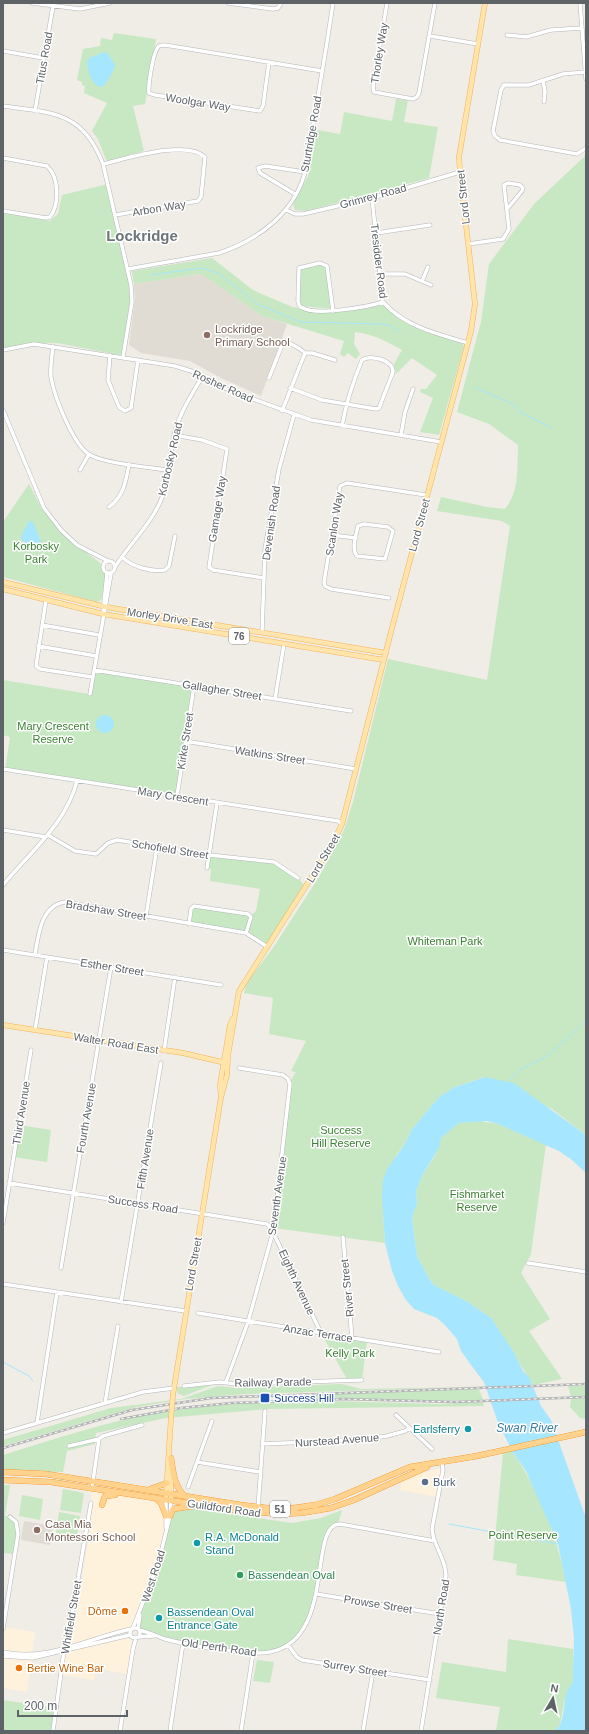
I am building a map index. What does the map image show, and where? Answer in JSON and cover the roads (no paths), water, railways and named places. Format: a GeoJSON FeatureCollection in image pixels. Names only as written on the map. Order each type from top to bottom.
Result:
{"type":"FeatureCollection","features":[{"type":"Feature","properties":{"kind":"highway","name":"Guildford Road"},"geometry":{"type":"LineString","coordinates":[[3,1480],[51,1482],[199,1505],[258,1510],[276,1509],[315,1505],[357,1490],[410,1467],[477,1456],[586,1432]]}},
{"type":"Feature","properties":{"kind":"highway"},"geometry":{"type":"LineString","coordinates":[[171,1458],[177,1485],[181,1493],[185,1496]]}},
{"type":"Feature","properties":{"kind":"highway","name":"Guildford Road"},"geometry":{"type":"LineString","coordinates":[[3,1472],[46,1474],[168,1493],[258,1510]]}},
{"type":"Feature","properties":{"kind":"highway"},"geometry":{"type":"LineString","coordinates":[[144,1489],[152,1489],[167,1483]]}},
{"type":"Feature","properties":{"kind":"highway"},"geometry":{"type":"LineString","coordinates":[[102,1505],[103,1498],[107,1495],[133,1495]]}},
{"type":"Feature","properties":{"kind":"highway"},"geometry":{"type":"LineString","coordinates":[[155,1498],[161,1503],[168,1516],[173,1509],[199,1505]]}},
{"type":"Feature","properties":{"kind":"main road","name":"Lord Street"},"geometry":{"type":"LineString","coordinates":[[168,1493],[171,1458],[171,1418],[173,1394],[220,1097],[220,1085],[226,1063],[233,1017],[239,991],[266,946],[332,845],[342,824],[426,495],[473,323],[475,304],[460,172],[461,144],[485,3]]}},
{"type":"Feature","properties":{"kind":"main road","name":"Morley Drive East"},"geometry":{"type":"LineString","coordinates":[[3,582],[104,607],[386,653]]}},
{"type":"Feature","properties":{"kind":"main road","name":"Morley Drive East"},"geometry":{"type":"LineString","coordinates":[[3,589],[103,614],[384,660]]}},
{"type":"Feature","properties":{"kind":"main road","name":"Walter Road East"},"geometry":{"type":"LineString","coordinates":[[3,1025],[164,1050],[226,1063]]}},
{"type":"Feature","properties":{"kind":"main road","name":"Lord Street"},"geometry":{"type":"LineString","coordinates":[[169,1500],[167,1483],[171,1433]]}},
{"type":"Feature","properties":{"kind":"street"},"geometry":{"type":"LineString","coordinates":[[32,3],[80,9],[110,3]]}},
{"type":"Feature","properties":{"kind":"street"},"geometry":{"type":"LineString","coordinates":[[228,3],[273,9],[278,8],[280,3]]}},
{"type":"Feature","properties":{"kind":"street","name":"Sturtridge Road"},"geometry":{"type":"LineString","coordinates":[[128,269],[214,254],[233,248],[259,234],[286,210],[305,172],[333,3]]}},
{"type":"Feature","properties":{"kind":"street","name":"Thorley Way"},"geometry":{"type":"LineString","coordinates":[[387,3],[373,87],[374,92],[413,99],[417,97],[430,36],[435,3]]}},
{"type":"Feature","properties":{"kind":"street"},"geometry":{"type":"LineString","coordinates":[[580,3],[586,79]]}},
{"type":"Feature","properties":{"kind":"street","name":"Titus Road"},"geometry":{"type":"LineString","coordinates":[[35,111],[53,6]]}},
{"type":"Feature","properties":{"kind":"street"},"geometry":{"type":"LineString","coordinates":[[507,35],[526,37],[551,30],[582,28]]}},
{"type":"Feature","properties":{"kind":"street"},"geometry":{"type":"LineString","coordinates":[[430,36],[478,44]]}},
{"type":"Feature","properties":{"kind":"street","name":"Woolgar Way"},"geometry":{"type":"LineString","coordinates":[[269,62],[263,106],[260,111],[155,95],[149,92],[154,56],[158,47],[161,45],[269,62],[322,71]]}},
{"type":"Feature","properties":{"kind":"street"},"geometry":{"type":"LineString","coordinates":[[3,51],[43,58]]}},
{"type":"Feature","properties":{"kind":"street"},"geometry":{"type":"LineString","coordinates":[[585,72],[563,74],[543,82],[529,85],[504,85],[500,90],[494,130],[495,136],[500,140],[577,154],[586,148]]}},
{"type":"Feature","properties":{"kind":"street"},"geometry":{"type":"LineString","coordinates":[[543,82],[545,91],[544,102]]}},
{"type":"Feature","properties":{"kind":"street"},"geometry":{"type":"LineString","coordinates":[[3,106],[62,116],[83,129],[94,143],[103,164],[128,269],[132,302],[123,357]]}},
{"type":"Feature","properties":{"kind":"street","name":"Arbon Way"},"geometry":{"type":"LineString","coordinates":[[103,164],[166,150],[198,153],[205,157],[201,197],[198,201],[115,215]]}},
{"type":"Feature","properties":{"kind":"street"},"geometry":{"type":"LineString","coordinates":[[3,158],[47,166],[51,172],[57,193],[55,209],[50,217],[3,211]]}},
{"type":"Feature","properties":{"kind":"street"},"geometry":{"type":"LineString","coordinates":[[295,194],[260,173],[258,168],[265,166],[305,172]]}},
{"type":"Feature","properties":{"kind":"street","name":"Grimrey Road"},"geometry":{"type":"LineString","coordinates":[[286,210],[295,214],[302,214],[372,198],[460,172]]}},
{"type":"Feature","properties":{"kind":"street"},"geometry":{"type":"LineString","coordinates":[[468,244],[503,239],[509,229],[508,208],[504,185],[508,183],[520,185],[523,188],[522,191],[508,208]]}},
{"type":"Feature","properties":{"kind":"street","name":"Tresidder Road"},"geometry":{"type":"LineString","coordinates":[[372,198],[383,302],[390,310],[410,324],[431,332],[468,342]]}},
{"type":"Feature","properties":{"kind":"street"},"geometry":{"type":"LineString","coordinates":[[376,233],[430,225]]}},
{"type":"Feature","properties":{"kind":"street"},"geometry":{"type":"LineString","coordinates":[[332,311],[327,266],[320,264],[299,268],[298,301],[299,306],[304,309],[312,311],[332,311],[383,302]]}},
{"type":"Feature","properties":{"kind":"street"},"geometry":{"type":"LineString","coordinates":[[422,280],[428,267]]}},
{"type":"Feature","properties":{"kind":"street"},"geometry":{"type":"LineString","coordinates":[[380,274],[405,274],[431,285]]}},
{"type":"Feature","properties":{"kind":"street"},"geometry":{"type":"LineString","coordinates":[[269,378],[284,340],[304,353],[312,353],[335,360]]}},
{"type":"Feature","properties":{"kind":"street","name":"Rosher Road"},"geometry":{"type":"LineString","coordinates":[[3,350],[34,344],[179,367],[230,391],[294,415],[342,426],[441,442]]}},
{"type":"Feature","properties":{"kind":"street"},"geometry":{"type":"LineString","coordinates":[[53,346],[51,371],[52,384],[73,436],[81,448],[89,454],[102,459],[168,470]]}},
{"type":"Feature","properties":{"kind":"street"},"geometry":{"type":"LineString","coordinates":[[282,411],[304,353]]}},
{"type":"Feature","properties":{"kind":"street"},"geometry":{"type":"LineString","coordinates":[[110,355],[108,380],[119,407],[125,411],[131,408],[138,360]]}},
{"type":"Feature","properties":{"kind":"street"},"geometry":{"type":"LineString","coordinates":[[290,388],[322,400],[346,404],[376,409],[380,408],[392,372],[390,365],[371,357],[362,360],[346,404],[342,426]]}},
{"type":"Feature","properties":{"kind":"street","name":"Korbosky Road"},"geometry":{"type":"LineString","coordinates":[[109,573],[145,528],[158,507],[165,486],[174,435],[184,409],[202,377]]}},
{"type":"Feature","properties":{"kind":"street"},"geometry":{"type":"LineString","coordinates":[[401,436],[405,412],[413,389]]}},
{"type":"Feature","properties":{"kind":"street"},"geometry":{"type":"LineString","coordinates":[[3,410],[44,508],[68,538],[77,545],[109,562],[115,567]]}},
{"type":"Feature","properties":{"kind":"street","name":"Devenish Road"},"geometry":{"type":"LineString","coordinates":[[262,632],[265,549],[279,469],[294,415]]}},
{"type":"Feature","properties":{"kind":"street","name":"Gamage Way"},"geometry":{"type":"LineString","coordinates":[[174,435],[202,440],[227,449],[209,567],[213,570],[264,578]]}},
{"type":"Feature","properties":{"kind":"street"},"geometry":{"type":"LineString","coordinates":[[80,470],[89,454]]}},
{"type":"Feature","properties":{"kind":"street"},"geometry":{"type":"LineString","coordinates":[[109,507],[116,502],[124,489],[129,464]]}},
{"type":"Feature","properties":{"kind":"street","name":"Scanlon Way"},"geometry":{"type":"LineString","coordinates":[[389,598],[330,589],[325,586],[324,582],[339,488],[344,483],[426,495]]}},
{"type":"Feature","properties":{"kind":"street"},"geometry":{"type":"LineString","coordinates":[[364,524],[388,527],[393,532],[387,555],[382,560],[357,556],[354,552],[356,538],[358,526],[364,524]]}},
{"type":"Feature","properties":{"kind":"street"},"geometry":{"type":"LineString","coordinates":[[332,535],[356,538]]}},
{"type":"Feature","properties":{"kind":"street"},"geometry":{"type":"LineString","coordinates":[[104,564],[121,557],[136,566],[165,570],[170,566],[175,536]]}},
{"type":"Feature","properties":{"kind":"street"},"geometry":{"type":"LineString","coordinates":[[90,694],[109,573],[103,570],[104,564],[100,558]]}},
{"type":"Feature","properties":{"kind":"street"},"geometry":{"type":"LineString","coordinates":[[46,600],[36,664],[40,669],[92,677]]}},
{"type":"Feature","properties":{"kind":"street"},"geometry":{"type":"LineString","coordinates":[[42,625],[99,635]]}},
{"type":"Feature","properties":{"kind":"street"},"geometry":{"type":"LineString","coordinates":[[275,699],[284,644]]}},
{"type":"Feature","properties":{"kind":"street"},"geometry":{"type":"LineString","coordinates":[[38,646],[96,656]]}},
{"type":"Feature","properties":{"kind":"street","name":"Gallagher Street"},"geometry":{"type":"LineString","coordinates":[[94,670],[351,711]]}},
{"type":"Feature","properties":{"kind":"street","name":"Kirke Street"},"geometry":{"type":"LineString","coordinates":[[177,796],[194,686]]}},
{"type":"Feature","properties":{"kind":"street","name":"Watkins Street"},"geometry":{"type":"LineString","coordinates":[[185,741],[356,769]]}},
{"type":"Feature","properties":{"kind":"street","name":"Mary Crescent"},"geometry":{"type":"LineString","coordinates":[[3,769],[338,821],[342,824]]}},
{"type":"Feature","properties":{"kind":"street"},"geometry":{"type":"LineString","coordinates":[[3,885],[47,836],[65,810],[77,781]]}},
{"type":"Feature","properties":{"kind":"street"},"geometry":{"type":"LineString","coordinates":[[207,868],[217,803]]}},
{"type":"Feature","properties":{"kind":"street"},"geometry":{"type":"LineString","coordinates":[[3,830],[47,836]]}},
{"type":"Feature","properties":{"kind":"street","name":"Schofield Street"},"geometry":{"type":"LineString","coordinates":[[47,836],[72,850],[93,854],[99,853],[108,843],[114,840],[209,855],[274,862],[298,878]]}},
{"type":"Feature","properties":{"kind":"street"},"geometry":{"type":"LineString","coordinates":[[146,916],[157,847]]}},
{"type":"Feature","properties":{"kind":"street","name":"Bradshaw Street"},"geometry":{"type":"LineString","coordinates":[[35,955],[42,922],[52,907],[58,903],[65,902],[246,933],[266,946]]}},
{"type":"Feature","properties":{"kind":"street"},"geometry":{"type":"LineString","coordinates":[[189,924],[191,909],[194,906],[248,914],[251,918],[246,933]]}},
{"type":"Feature","properties":{"kind":"street","name":"Esther Street"},"geometry":{"type":"LineString","coordinates":[[3,950],[221,985]]}},
{"type":"Feature","properties":{"kind":"street"},"geometry":{"type":"LineString","coordinates":[[35,1030],[47,957]]}},
{"type":"Feature","properties":{"kind":"street","name":"Fourth Avenue"},"geometry":{"type":"LineString","coordinates":[[61,1268],[111,967]]}},
{"type":"Feature","properties":{"kind":"street"},"geometry":{"type":"LineString","coordinates":[[164,1050],[175,977]]}},
{"type":"Feature","properties":{"kind":"street","name":"Third Avenue"},"geometry":{"type":"LineString","coordinates":[[3,1223],[31,1050]]}},
{"type":"Feature","properties":{"kind":"street","name":"Fifth Avenue"},"geometry":{"type":"LineString","coordinates":[[121,1302],[161,1063]]}},
{"type":"Feature","properties":{"kind":"street","name":"Seventh Avenue"},"geometry":{"type":"LineString","coordinates":[[226,1382],[248,1322],[274,1232],[290,1082],[283,1075],[239,1068]]}},
{"type":"Feature","properties":{"kind":"street","name":"Success Road"},"geometry":{"type":"LineString","coordinates":[[9,1183],[267,1224],[274,1232]]}},
{"type":"Feature","properties":{"kind":"street","name":"Eighth Avenue"},"geometry":{"type":"LineString","coordinates":[[274,1232],[322,1333]]}},
{"type":"Feature","properties":{"kind":"street","name":"River Street"},"geometry":{"type":"LineString","coordinates":[[343,1237],[352,1338]]}},
{"type":"Feature","properties":{"kind":"street"},"geometry":{"type":"LineString","coordinates":[[528,1263],[586,1272]]}},
{"type":"Feature","properties":{"kind":"street"},"geometry":{"type":"LineString","coordinates":[[3,1284],[185,1312]]}},
{"type":"Feature","properties":{"kind":"street"},"geometry":{"type":"LineString","coordinates":[[37,1423],[57,1292]]}},
{"type":"Feature","properties":{"kind":"street","name":"Anzac Terrace"},"geometry":{"type":"LineString","coordinates":[[198,1313],[439,1352]]}},
{"type":"Feature","properties":{"kind":"street"},"geometry":{"type":"LineString","coordinates":[[105,1403],[118,1326]]}},
{"type":"Feature","properties":{"kind":"street","name":"Railway Parade"},"geometry":{"type":"LineString","coordinates":[[184,1386],[226,1382],[237,1384],[362,1380]]}},
{"type":"Feature","properties":{"kind":"street"},"geometry":{"type":"LineString","coordinates":[[3,1433],[143,1392],[174,1388]]}},
{"type":"Feature","properties":{"kind":"street"},"geometry":{"type":"LineString","coordinates":[[258,1510],[265,1411]]}},
{"type":"Feature","properties":{"kind":"street"},"geometry":{"type":"LineString","coordinates":[[396,1415],[432,1449]]}},
{"type":"Feature","properties":{"kind":"street"},"geometry":{"type":"LineString","coordinates":[[188,1487],[212,1421]]}},
{"type":"Feature","properties":{"kind":"street"},"geometry":{"type":"LineString","coordinates":[[69,1446],[99,1439],[103,1436],[142,1425]]}},
{"type":"Feature","properties":{"kind":"street","name":"Nurstead Avenue"},"geometry":{"type":"LineString","coordinates":[[262,1444],[370,1439],[405,1431],[410,1428]]}},
{"type":"Feature","properties":{"kind":"street"},"geometry":{"type":"LineString","coordinates":[[92,1488],[99,1439]]}},
{"type":"Feature","properties":{"kind":"street"},"geometry":{"type":"LineString","coordinates":[[197,1462],[260,1472]]}},
{"type":"Feature","properties":{"kind":"street","name":"North Road"},"geometry":{"type":"LineString","coordinates":[[421,1731],[446,1571],[444,1560],[435,1541],[432,1529],[443,1470],[440,1463]]}},
{"type":"Feature","properties":{"kind":"street","name":"West Road"},"geometry":{"type":"LineString","coordinates":[[130,1636],[132,1629],[140,1615],[159,1561],[165,1537],[169,1500]]}},
{"type":"Feature","properties":{"kind":"street","name":"Whitfield Street"},"geometry":{"type":"LineString","coordinates":[[53,1731],[64,1651],[68,1646],[68,1638],[90,1503]]}},
{"type":"Feature","properties":{"kind":"street"},"geometry":{"type":"LineString","coordinates":[[3,1629],[18,1534],[16,1522],[10,1517]]}},
{"type":"Feature","properties":{"kind":"street","name":"Old Perth Road"},"geometry":{"type":"LineString","coordinates":[[132,1629],[183,1643],[253,1653],[272,1652],[288,1645],[296,1638],[307,1624],[316,1594],[324,1546],[330,1531],[338,1524],[435,1541]]}},
{"type":"Feature","properties":{"kind":"street","name":"Prowse Street"},"geometry":{"type":"LineString","coordinates":[[316,1594],[440,1614]]}},
{"type":"Feature","properties":{"kind":"street","name":"West Road"},"geometry":{"type":"LineString","coordinates":[[137,1637],[140,1615]]}},
{"type":"Feature","properties":{"kind":"street"},"geometry":{"type":"LineString","coordinates":[[3,1652],[26,1655],[68,1646],[132,1629]]}},
{"type":"Feature","properties":{"kind":"street"},"geometry":{"type":"LineString","coordinates":[[3,1656],[26,1659],[130,1636],[133,1649]]}},
{"type":"Feature","properties":{"kind":"street","name":"Old Perth Road"},"geometry":{"type":"LineString","coordinates":[[130,1636],[157,1636]]}},
{"type":"Feature","properties":{"kind":"street"},"geometry":{"type":"LineString","coordinates":[[120,1731],[133,1649],[137,1637]]}},
{"type":"Feature","properties":{"kind":"street"},"geometry":{"type":"LineString","coordinates":[[170,1731],[183,1643]]}},
{"type":"Feature","properties":{"kind":"street","name":"Surrey Street"},"geometry":{"type":"LineString","coordinates":[[288,1645],[296,1657],[302,1660],[430,1680]]}},
{"type":"Feature","properties":{"kind":"street"},"geometry":{"type":"LineString","coordinates":[[241,1731],[253,1653]]}},
{"type":"Feature","properties":{"kind":"street"},"geometry":{"type":"LineString","coordinates":[[364,1731],[373,1671]]}},
{"type":"Feature","properties":{"kind":"water"},"geometry":{"type":"Polygon","coordinates":[[[105,52],[115,65],[110,77],[102,87],[93,82],[87,63],[89,58],[105,52]]]}},
{"type":"Feature","properties":{"kind":"water"},"geometry":{"type":"Polygon","coordinates":[[[29,521],[33,522],[41,542],[29,545],[23,541],[21,537],[29,521]]]}},
{"type":"Feature","properties":{"kind":"water"},"geometry":{"type":"Polygon","coordinates":[[[105,715],[111,718],[114,724],[111,730],[105,733],[99,730],[96,724],[99,718],[105,715]]]}},
{"type":"Feature","properties":{"kind":"water","name":"Swan River"},"geometry":{"type":"Polygon","coordinates":[[[485,1077],[514,1083],[586,1135],[586,1173],[572,1160],[559,1151],[498,1124],[487,1121],[459,1123],[441,1138],[439,1148],[423,1174],[416,1191],[417,1203],[412,1218],[417,1256],[434,1285],[468,1302],[491,1318],[513,1351],[523,1371],[529,1377],[541,1406],[551,1420],[586,1518],[586,1731],[555,1731],[560,1725],[566,1694],[573,1681],[574,1638],[571,1609],[558,1544],[526,1471],[512,1451],[497,1420],[484,1382],[461,1351],[457,1339],[445,1325],[437,1318],[414,1309],[406,1300],[392,1271],[385,1243],[382,1197],[383,1181],[387,1169],[405,1144],[412,1129],[440,1096],[455,1087],[485,1077]]]}},
{"type":"Feature","properties":{"kind":"waterway"},"geometry":{"type":"LineString","coordinates":[[150,275],[201,268],[218,273],[259,305],[301,322],[383,324],[391,326],[401,333]]}},
{"type":"Feature","properties":{"kind":"waterway"},"geometry":{"type":"LineString","coordinates":[[476,388],[513,404],[520,412],[551,428]]}},
{"type":"Feature","properties":{"kind":"waterway"},"geometry":{"type":"LineString","coordinates":[[508,1081],[521,1069],[547,1056],[586,1021]]}},
{"type":"Feature","properties":{"kind":"waterway"},"geometry":{"type":"LineString","coordinates":[[3,1362],[29,1376],[33,1381]]}},
{"type":"Feature","properties":{"kind":"waterway"},"geometry":{"type":"LineString","coordinates":[[449,1524],[558,1544]]}},
{"type":"Feature","properties":{"kind":"railway"},"geometry":{"type":"LineString","coordinates":[[3,1448],[132,1410],[211,1398],[586,1384]]}},
{"type":"Feature","properties":{"kind":"railway"},"geometry":{"type":"LineString","coordinates":[[121,1419],[181,1408],[232,1403],[343,1399],[455,1402],[586,1397]]}},
{"type":"Feature","properties":{"kind":"place","name":"Lockridge Primary School"},"geometry":{"type":"Point","coordinates":[207,335]}},
{"type":"Feature","properties":{"kind":"place","name":"Success Hill"},"geometry":{"type":"Point","coordinates":[265,1398]}},
{"type":"Feature","properties":{"kind":"place","name":"Earlsferry"},"geometry":{"type":"Point","coordinates":[468,1429]}},
{"type":"Feature","properties":{"kind":"place","name":"Burk"},"geometry":{"type":"Point","coordinates":[425,1482]}},
{"type":"Feature","properties":{"kind":"place","name":"Casa Mia Montessori School"},"geometry":{"type":"Point","coordinates":[37,1530]}},
{"type":"Feature","properties":{"kind":"place","name":"R.A. McDonald Stand"},"geometry":{"type":"Point","coordinates":[197,1543]}},
{"type":"Feature","properties":{"kind":"place","name":"Bassendean Oval"},"geometry":{"type":"Point","coordinates":[240,1575]}},
{"type":"Feature","properties":{"kind":"place","name":"Dôme"},"geometry":{"type":"Point","coordinates":[125,1611]}},
{"type":"Feature","properties":{"kind":"place","name":"Bassendean Oval Entrance Gate"},"geometry":{"type":"Point","coordinates":[159,1618]}},
{"type":"Feature","properties":{"kind":"place","name":"Bertie Wine Bar"},"geometry":{"type":"Point","coordinates":[19,1668]}},
{"type":"Feature","properties":{"kind":"district","name":"Lockridge"},"geometry":{"type":"Point","coordinates":[142,236]}},
{"type":"Feature","properties":{"kind":"park label","name":"Korbosky Park"},"geometry":{"type":"Point","coordinates":[36,552]}},
{"type":"Feature","properties":{"kind":"park label","name":"Mary Crescent Reserve"},"geometry":{"type":"Point","coordinates":[53,732]}},
{"type":"Feature","properties":{"kind":"park label","name":"Whiteman Park"},"geometry":{"type":"Point","coordinates":[445,941]}},
{"type":"Feature","properties":{"kind":"park label","name":"Success Hill Reserve"},"geometry":{"type":"Point","coordinates":[341,1136]}},
{"type":"Feature","properties":{"kind":"park label","name":"Fishmarket Reserve"},"geometry":{"type":"Point","coordinates":[477,1200]}},
{"type":"Feature","properties":{"kind":"park label","name":"Kelly Park"},"geometry":{"type":"Point","coordinates":[350,1353]}},
{"type":"Feature","properties":{"kind":"park label","name":"Point Reserve"},"geometry":{"type":"Point","coordinates":[523,1535]}}]}
